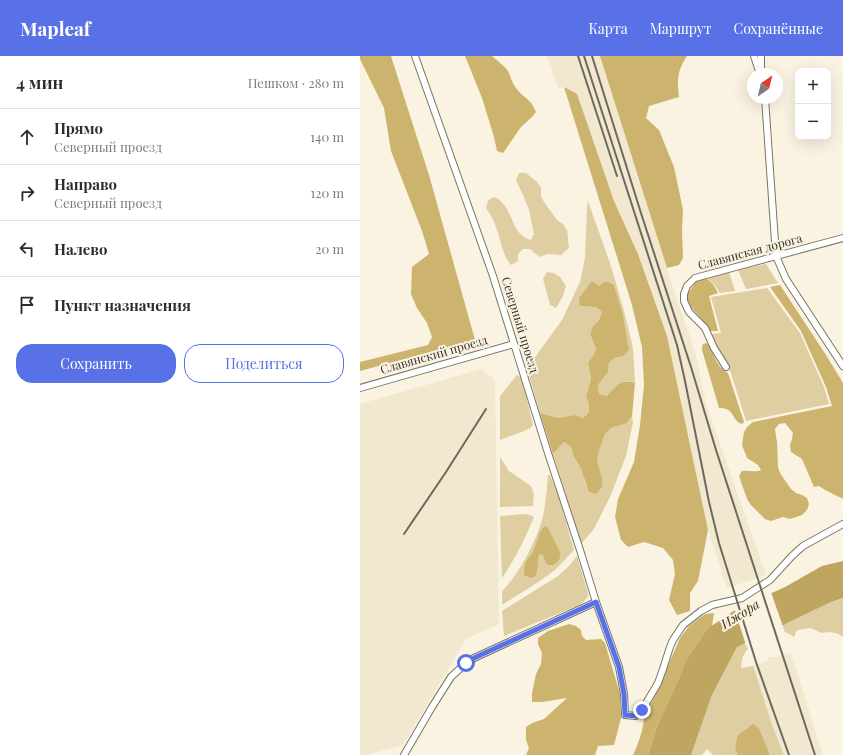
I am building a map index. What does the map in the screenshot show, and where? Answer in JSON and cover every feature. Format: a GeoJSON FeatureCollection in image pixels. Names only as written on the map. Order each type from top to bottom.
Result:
{"type":"FeatureCollection","features":[{"type":"Feature","properties":{"kind":"street","name":"Северный проезд"},"geometry":{"type":"LineString","coordinates":[[415,56],[493,276],[596,602],[619,667],[624,694],[625,715],[636,716],[642,710],[658,683],[673,640],[683,625],[691,618],[712,605],[742,598],[770,580],[803,546],[843,524]]}},
{"type":"Feature","properties":{"kind":"street"},"geometry":{"type":"LineString","coordinates":[[754,56],[758,68]]}},
{"type":"Feature","properties":{"kind":"street"},"geometry":{"type":"LineString","coordinates":[[760,68],[761,56]]}},
{"type":"Feature","properties":{"kind":"street"},"geometry":{"type":"LineString","coordinates":[[766,104],[776,256],[786,279],[843,366]]}},
{"type":"Feature","properties":{"kind":"street","name":"Славянская дорога"},"geometry":{"type":"LineString","coordinates":[[726,367],[704,328],[689,312],[684,301],[684,294],[687,286],[695,278],[843,238]]}},
{"type":"Feature","properties":{"kind":"street","name":"Славянский проезд"},"geometry":{"type":"LineString","coordinates":[[360,388],[514,344]]}},
{"type":"Feature","properties":{"kind":"street"},"geometry":{"type":"LineString","coordinates":[[404,755],[451,677],[466,663],[596,602]]}},
{"type":"Feature","properties":{"kind":"shaded area"},"geometry":{"type":"Polygon","coordinates":[[[360,56],[391,56],[429,175],[475,340],[360,371],[360,362],[428,345],[432,337],[427,323],[417,308],[411,294],[412,267],[429,254],[422,231],[391,151],[384,108],[360,59],[360,56]]]}},
{"type":"Feature","properties":{"kind":"shaded area"},"geometry":{"type":"Polygon","coordinates":[[[465,56],[492,56],[508,71],[515,86],[532,104],[536,112],[521,127],[503,153],[497,151],[482,98],[465,56]]]}},
{"type":"Feature","properties":{"kind":"shaded area"},"geometry":{"type":"Polygon","coordinates":[[[547,56],[600,56],[696,355],[706,404],[766,575],[727,588],[708,530],[667,336],[638,254],[564,87],[558,88],[547,56]]]}},
{"type":"Feature","properties":{"kind":"shaded area"},"geometry":{"type":"Polygon","coordinates":[[[600,56],[687,56],[681,66],[678,76],[679,97],[649,106],[646,118],[659,130],[674,167],[683,210],[683,258],[679,265],[667,268],[600,56]]]}},
{"type":"Feature","properties":{"kind":"shaded area"},"geometry":{"type":"Polygon","coordinates":[[[564,87],[577,94],[614,201],[638,254],[667,336],[708,530],[698,581],[690,593],[690,611],[677,615],[669,600],[675,574],[673,560],[663,548],[644,542],[628,547],[621,540],[615,517],[618,499],[634,462],[640,425],[644,385],[642,347],[632,305],[564,87]]]}},
{"type":"Feature","properties":{"kind":"shaded area"},"geometry":{"type":"Polygon","coordinates":[[[519,173],[526,173],[537,182],[541,188],[541,196],[544,202],[557,220],[563,224],[567,230],[569,248],[561,255],[547,254],[540,257],[530,249],[523,249],[518,254],[518,261],[511,265],[504,252],[494,222],[486,208],[488,201],[493,197],[499,199],[507,210],[517,230],[525,238],[531,240],[534,234],[529,210],[516,180],[519,173]]]}},
{"type":"Feature","properties":{"kind":"shaded area"},"geometry":{"type":"Polygon","coordinates":[[[588,201],[610,263],[624,311],[633,348],[635,383],[627,381],[607,396],[599,394],[598,385],[608,372],[609,363],[615,358],[623,356],[622,311],[614,285],[606,281],[580,306],[596,307],[602,312],[590,334],[596,349],[588,363],[591,379],[586,396],[589,404],[589,412],[583,418],[575,415],[558,418],[540,413],[526,365],[533,360],[562,320],[580,282],[585,258],[588,201]]]}},
{"type":"Feature","properties":{"kind":"shaded area"},"geometry":{"type":"Polygon","coordinates":[[[766,264],[778,283],[746,289],[738,270],[766,264]]]}},
{"type":"Feature","properties":{"kind":"shaded area"},"geometry":{"type":"Polygon","coordinates":[[[547,272],[554,273],[560,277],[566,286],[563,296],[556,308],[550,305],[543,279],[547,272]]]}},
{"type":"Feature","properties":{"kind":"shaded area"},"geometry":{"type":"Polygon","coordinates":[[[729,272],[735,291],[720,293],[714,284],[707,278],[729,272]]]}},
{"type":"Feature","properties":{"kind":"shaded area"},"geometry":{"type":"Polygon","coordinates":[[[706,278],[713,284],[718,293],[709,296],[718,331],[710,331],[689,305],[686,296],[697,281],[706,278]]]}},
{"type":"Feature","properties":{"kind":"shaded area"},"geometry":{"type":"Polygon","coordinates":[[[592,281],[599,286],[606,281],[614,285],[622,311],[629,350],[623,356],[615,358],[609,363],[608,372],[598,385],[599,394],[607,396],[619,384],[626,382],[635,383],[632,416],[627,423],[611,428],[605,434],[599,451],[597,460],[602,478],[602,487],[597,494],[589,492],[571,447],[564,442],[553,454],[540,413],[558,418],[575,415],[583,418],[589,412],[589,404],[586,396],[591,379],[588,363],[596,349],[590,334],[602,312],[596,307],[580,306],[579,298],[592,281]]]}},
{"type":"Feature","properties":{"kind":"shaded area"},"geometry":{"type":"Polygon","coordinates":[[[780,285],[843,383],[843,499],[819,486],[814,487],[802,459],[791,452],[790,445],[793,433],[785,423],[779,424],[775,429],[778,467],[780,473],[791,489],[807,498],[809,504],[807,510],[802,515],[790,519],[783,517],[771,521],[765,519],[751,505],[747,499],[739,476],[742,471],[761,470],[758,465],[747,458],[742,445],[744,432],[753,422],[832,406],[826,387],[801,331],[770,287],[780,285]]]}},
{"type":"Feature","properties":{"kind":"shaded area"},"geometry":{"type":"Polygon","coordinates":[[[767,288],[800,333],[824,387],[829,404],[746,421],[730,370],[717,348],[711,334],[721,333],[711,297],[767,288]]]}},
{"type":"Feature","properties":{"kind":"shaded area"},"geometry":{"type":"Polygon","coordinates":[[[706,343],[709,345],[718,364],[728,373],[744,422],[742,424],[737,421],[729,410],[719,408],[702,350],[703,344],[706,343]]]}},
{"type":"Feature","properties":{"kind":"shaded area"},"geometry":{"type":"Polygon","coordinates":[[[481,369],[495,380],[499,624],[466,639],[403,745],[366,755],[360,755],[360,404],[481,369]]]}},
{"type":"Feature","properties":{"kind":"shaded area"},"geometry":{"type":"Polygon","coordinates":[[[517,375],[522,378],[533,425],[529,429],[500,440],[500,396],[517,375]]]}},
{"type":"Feature","properties":{"kind":"shaded area"},"geometry":{"type":"Polygon","coordinates":[[[632,416],[633,422],[626,456],[610,497],[594,529],[581,544],[553,454],[564,442],[571,447],[573,455],[581,469],[586,485],[597,494],[602,487],[602,478],[597,460],[605,434],[611,428],[627,423],[632,416]]]}},
{"type":"Feature","properties":{"kind":"shaded area"},"geometry":{"type":"Polygon","coordinates":[[[500,457],[509,471],[531,486],[534,494],[533,506],[500,507],[500,457]]]}},
{"type":"Feature","properties":{"kind":"shaded area"},"geometry":{"type":"Polygon","coordinates":[[[548,475],[550,475],[558,494],[574,550],[555,570],[502,605],[502,591],[509,584],[522,565],[538,532],[544,512],[548,475]]]}},
{"type":"Feature","properties":{"kind":"shaded area"},"geometry":{"type":"Polygon","coordinates":[[[524,514],[534,517],[520,549],[502,578],[500,516],[524,514]]]}},
{"type":"Feature","properties":{"kind":"shaded area"},"geometry":{"type":"Polygon","coordinates":[[[545,526],[548,528],[560,552],[560,558],[555,564],[549,565],[546,563],[543,555],[539,554],[536,575],[534,577],[530,577],[524,575],[525,563],[533,552],[540,532],[545,526]]]}},
{"type":"Feature","properties":{"kind":"shaded area"},"geometry":{"type":"Polygon","coordinates":[[[577,556],[588,597],[580,605],[504,636],[502,611],[558,576],[577,556]]]}},
{"type":"Feature","properties":{"kind":"shaded area"},"geometry":{"type":"Polygon","coordinates":[[[843,598],[843,638],[836,633],[822,633],[810,628],[797,630],[794,637],[785,632],[782,625],[843,598]]]}},
{"type":"Feature","properties":{"kind":"shaded area"},"geometry":{"type":"Polygon","coordinates":[[[714,613],[712,626],[707,629],[686,660],[657,726],[648,755],[633,755],[642,731],[645,713],[653,700],[680,638],[689,626],[705,614],[714,613]]]}},
{"type":"Feature","properties":{"kind":"shaded area"},"geometry":{"type":"Polygon","coordinates":[[[569,624],[576,626],[581,630],[582,636],[586,640],[601,639],[605,643],[620,694],[621,718],[614,745],[598,746],[595,755],[526,755],[529,748],[526,740],[526,727],[532,723],[544,719],[567,698],[532,702],[532,693],[536,674],[541,664],[542,653],[538,644],[538,638],[548,631],[569,624]]]}},
{"type":"Feature","properties":{"kind":"shaded area"},"geometry":{"type":"Polygon","coordinates":[[[745,643],[748,649],[743,656],[741,668],[753,666],[784,755],[770,755],[767,749],[747,727],[737,736],[735,750],[738,755],[713,755],[707,749],[702,755],[691,755],[712,695],[737,647],[745,643]]]}},
{"type":"Feature","properties":{"kind":"shaded area"},"geometry":{"type":"Polygon","coordinates":[[[791,653],[823,755],[784,755],[753,666],[766,661],[769,657],[777,657],[791,653]]]}},
{"type":"Feature","properties":{"kind":"shaded area"},"geometry":{"type":"Polygon","coordinates":[[[754,724],[759,729],[770,755],[738,755],[735,750],[737,736],[754,724]]]}},
{"type":"Feature","properties":{"kind":"water","name":"Ижора"},"geometry":{"type":"Polygon","coordinates":[[[843,561],[843,598],[831,602],[737,647],[712,695],[691,755],[648,755],[657,726],[686,660],[707,629],[735,610],[785,587],[822,566],[843,561]]]}},
{"type":"Feature","properties":{"kind":"pier"},"geometry":{"type":"Polygon","coordinates":[[[771,592],[783,627],[746,645],[734,608],[771,592]]]}},
{"type":"Feature","properties":{"kind":"railway"},"geometry":{"type":"LineString","coordinates":[[578,56],[617,176]]}},
{"type":"Feature","properties":{"kind":"railway"},"geometry":{"type":"LineString","coordinates":[[584,56],[677,345],[709,502],[719,543],[756,662],[789,755]]}},
{"type":"Feature","properties":{"kind":"railway"},"geometry":{"type":"LineString","coordinates":[[592,56],[716,450],[815,755]]}},
{"type":"Feature","properties":{"kind":"railway"},"geometry":{"type":"LineString","coordinates":[[404,534],[486,409]]}},
{"type":"Feature","properties":{"kind":"route"},"geometry":{"type":"LineString","coordinates":[[466,663],[596,602],[619,667],[624,694],[625,715],[636,716],[642,710]]}}]}
